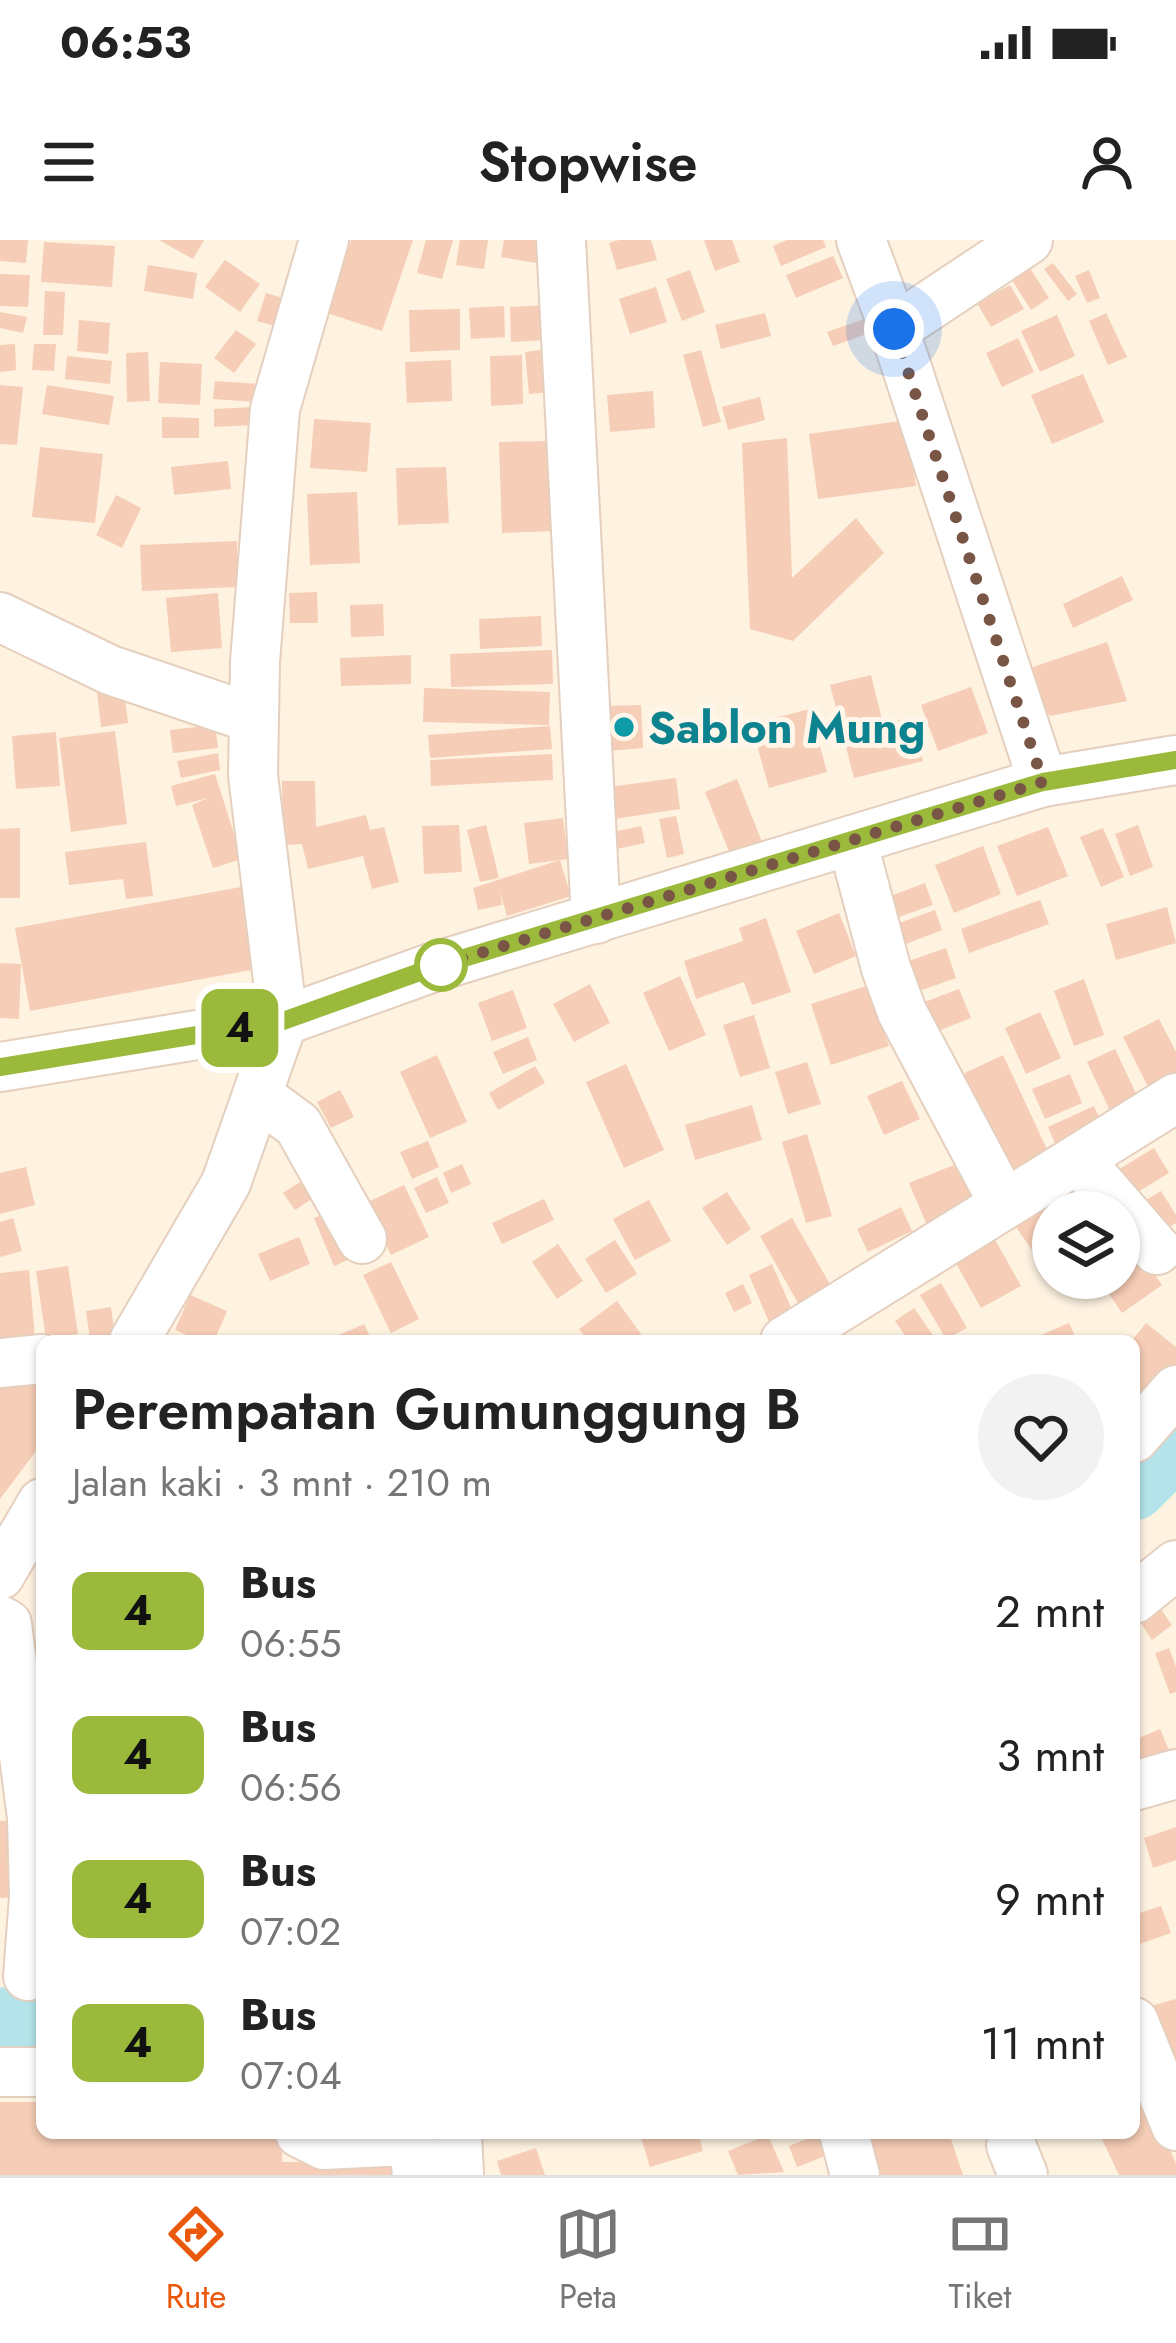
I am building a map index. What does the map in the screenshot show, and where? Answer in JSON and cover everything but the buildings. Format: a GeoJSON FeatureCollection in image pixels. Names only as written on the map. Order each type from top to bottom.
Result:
{"type":"FeatureCollection","features":[{"type":"Feature","properties":{"kind":"street"},"geometry":{"type":"LineString","coordinates":[[137,1335],[226,1183],[283,1021],[253,775],[252,718],[275,409],[324,240]]}},
{"type":"Feature","properties":{"kind":"street"},"geometry":{"type":"LineString","coordinates":[[561,240],[596,919]]}},
{"type":"Feature","properties":{"kind":"street"},"geometry":{"type":"LineString","coordinates":[[861,240],[1043,782]]}},
{"type":"Feature","properties":{"kind":"street"},"geometry":{"type":"LineString","coordinates":[[894,329],[1028,240]]}},
{"type":"Feature","properties":{"kind":"street"},"geometry":{"type":"LineString","coordinates":[[0,617],[110,670],[252,718]]}},
{"type":"Feature","properties":{"kind":"street"},"geometry":{"type":"LineString","coordinates":[[0,1067],[283,1021],[431,968],[1043,782],[1176,760]]}},
{"type":"Feature","properties":{"kind":"street"},"geometry":{"type":"LineString","coordinates":[[852,840],[902,1012],[1004,1204]]}},
{"type":"Feature","properties":{"kind":"street"},"geometry":{"type":"LineString","coordinates":[[257,1095],[298,1125],[362,1239]]}},
{"type":"Feature","properties":{"kind":"street"},"geometry":{"type":"LineString","coordinates":[[795,1335],[1176,1098]]}},
{"type":"Feature","properties":{"kind":"street"},"geometry":{"type":"LineString","coordinates":[[1078,1159],[1157,1250]]}},
{"type":"Feature","properties":{"kind":"street"},"geometry":{"type":"LineString","coordinates":[[0,1363],[36,1360]]}},
{"type":"Feature","properties":{"kind":"street"},"geometry":{"type":"LineString","coordinates":[[1140,1431],[1176,1390]]}},
{"type":"Feature","properties":{"kind":"street"},"geometry":{"type":"LineString","coordinates":[[0,1575],[36,1513]]}},
{"type":"Feature","properties":{"kind":"street"},"geometry":{"type":"LineString","coordinates":[[1140,1594],[1176,1565]]}},
{"type":"Feature","properties":{"kind":"street"},"geometry":{"type":"LineString","coordinates":[[16,1626],[34,1897],[23,1976]]}},
{"type":"Feature","properties":{"kind":"street"},"geometry":{"type":"LineString","coordinates":[[1140,1784],[1176,1774]]}},
{"type":"Feature","properties":{"kind":"street"},"geometry":{"type":"LineString","coordinates":[[1140,2037],[1176,2126]]}},
{"type":"Feature","properties":{"kind":"street"},"geometry":{"type":"LineString","coordinates":[[0,2057],[36,2056]]}},
{"type":"Feature","properties":{"kind":"street"},"geometry":{"type":"LineString","coordinates":[[0,2072],[36,2072]]}},
{"type":"Feature","properties":{"kind":"street"},"geometry":{"type":"LineString","coordinates":[[312,2139],[324,2145],[405,2141],[415,2156],[417,2175]]}},
{"type":"Feature","properties":{"kind":"street"},"geometry":{"type":"LineString","coordinates":[[457,2139],[459,2175]]}},
{"type":"Feature","properties":{"kind":"street"},"geometry":{"type":"LineString","coordinates":[[846,2139],[855,2175]]}},
{"type":"Feature","properties":{"kind":"waterway"},"geometry":{"type":"LineString","coordinates":[[1140,1483],[1176,1447]]}},
{"type":"Feature","properties":{"kind":"waterway"},"geometry":{"type":"LineString","coordinates":[[0,2019],[36,2018]]}},
{"type":"Feature","properties":{"kind":"bus line","name":"4"},"geometry":{"type":"LineString","coordinates":[[0,1067],[283,1021],[431,968],[1043,782],[1176,760]]}},
{"type":"Feature","properties":{"kind":"place","name":"Sablon Mung"},"geometry":{"type":"Point","coordinates":[624,727]}},
{"type":"Feature","properties":{"kind":"route"},"geometry":{"type":"LineString","coordinates":[[441,965],[431,968],[1043,782],[894,329]]}}]}
